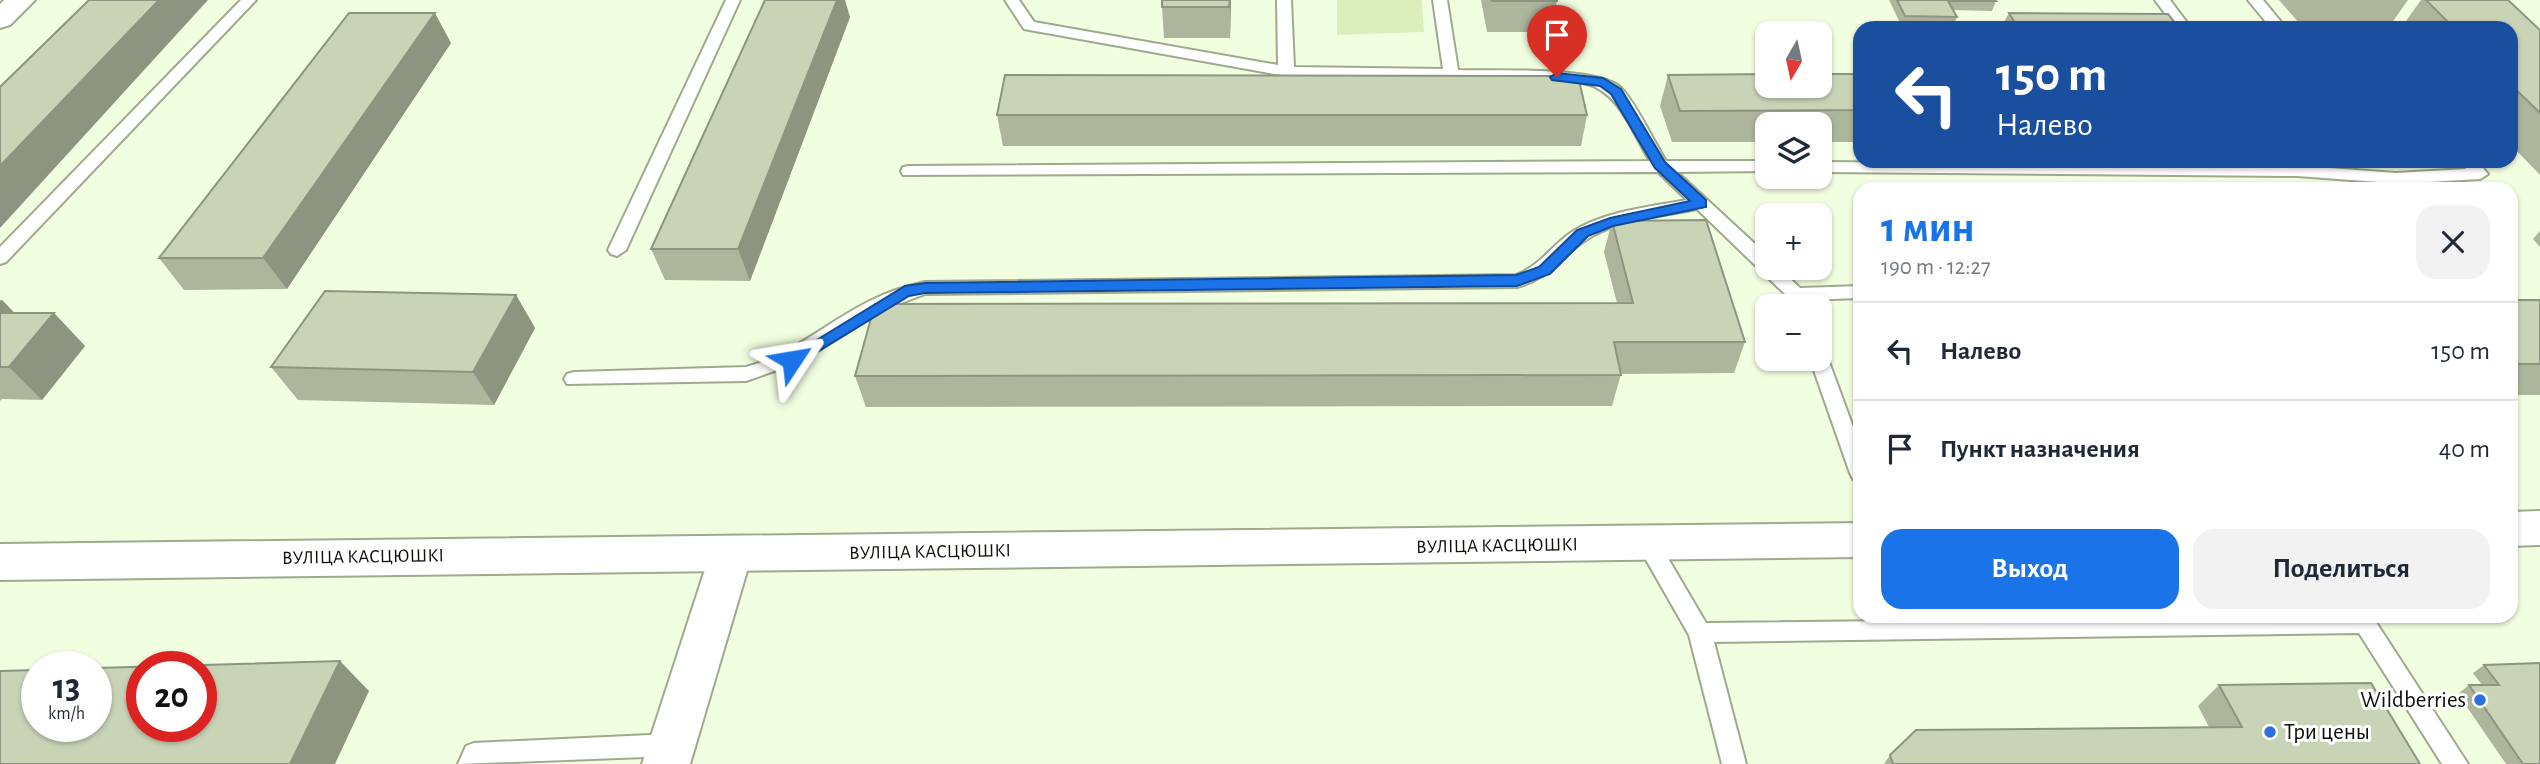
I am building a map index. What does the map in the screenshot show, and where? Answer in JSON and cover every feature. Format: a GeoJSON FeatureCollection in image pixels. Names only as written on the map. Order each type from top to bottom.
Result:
{"type":"FeatureCollection","features":[{"type":"Feature","properties":{"kind":"street"},"geometry":{"type":"LineString","coordinates":[[0,19],[21,0]]}},
{"type":"Feature","properties":{"kind":"street"},"geometry":{"type":"LineString","coordinates":[[2518,529],[2540,528]]}},
{"type":"Feature","properties":{"kind":"street","name":"ВУЛІЦА КАСЦЮШКІ"},"geometry":{"type":"LineString","coordinates":[[0,562],[1853,540]]}},
{"type":"Feature","properties":{"kind":"street"},"geometry":{"type":"LineString","coordinates":[[669,755],[731,554]]}},
{"type":"Feature","properties":{"kind":"lane"},"geometry":{"type":"LineString","coordinates":[[0,258],[249,0]]}},
{"type":"Feature","properties":{"kind":"lane"},"geometry":{"type":"LineString","coordinates":[[617,250],[733,0]]}},
{"type":"Feature","properties":{"kind":"lane"},"geometry":{"type":"LineString","coordinates":[[1012,0],[1029,26],[1286,72],[1583,78],[1603,82],[1616,91],[1660,165],[1755,255]]}},
{"type":"Feature","properties":{"kind":"lane"},"geometry":{"type":"LineString","coordinates":[[1284,0],[1286,72]]}},
{"type":"Feature","properties":{"kind":"lane"},"geometry":{"type":"LineString","coordinates":[[1440,0],[1451,74]]}},
{"type":"Feature","properties":{"kind":"lane"},"geometry":{"type":"LineString","coordinates":[[2162,0],[2178,21]]}},
{"type":"Feature","properties":{"kind":"lane"},"geometry":{"type":"LineString","coordinates":[[2255,0],[2273,21]]}},
{"type":"Feature","properties":{"kind":"lane"},"geometry":{"type":"LineString","coordinates":[[909,171],[1755,166]]}},
{"type":"Feature","properties":{"kind":"lane"},"geometry":{"type":"LineString","coordinates":[[1832,167],[1853,167]]}},
{"type":"Feature","properties":{"kind":"lane"},"geometry":{"type":"LineString","coordinates":[[2306,168],[2396,182]]}},
{"type":"Feature","properties":{"kind":"lane"},"geometry":{"type":"LineString","coordinates":[[2411,182],[2480,174],[2474,168]]}},
{"type":"Feature","properties":{"kind":"lane"},"geometry":{"type":"LineString","coordinates":[[574,379],[746,374],[772,369],[792,360],[885,301],[905,291],[925,288],[1517,281],[1545,271],[1583,233],[1610,222],[1701,203]]}},
{"type":"Feature","properties":{"kind":"lane"},"geometry":{"type":"LineString","coordinates":[[1780,280],[1793,294]]}},
{"type":"Feature","properties":{"kind":"lane"},"geometry":{"type":"LineString","coordinates":[[1832,296],[1853,293]]}},
{"type":"Feature","properties":{"kind":"lane"},"geometry":{"type":"LineString","coordinates":[[1823,371],[1853,454]]}},
{"type":"Feature","properties":{"kind":"lane"},"geometry":{"type":"LineString","coordinates":[[1648,544],[1700,633],[1734,764]]}},
{"type":"Feature","properties":{"kind":"lane"},"geometry":{"type":"LineString","coordinates":[[1700,633],[2209,623]]}},
{"type":"Feature","properties":{"kind":"lane"},"geometry":{"type":"LineString","coordinates":[[2364,623],[2456,764]]}},
{"type":"Feature","properties":{"kind":"lane"},"geometry":{"type":"LineString","coordinates":[[470,764],[474,754],[669,755]]}},
{"type":"Feature","properties":{"kind":"green space"},"geometry":{"type":"Polygon","coordinates":[[[1337,0],[1422,0],[1424,32],[1337,35],[1337,0]]]}},
{"type":"Feature","properties":{"kind":"building"},"geometry":{"type":"Polygon","coordinates":[[[89,0],[159,0],[0,166],[0,87],[89,0]]]}},
{"type":"Feature","properties":{"kind":"building"},"geometry":{"type":"Polygon","coordinates":[[[765,0],[837,0],[738,249],[651,249],[765,0]]]}},
{"type":"Feature","properties":{"kind":"building"},"geometry":{"type":"Polygon","coordinates":[[[1162,0],[1230,0],[1229,7],[1162,7],[1162,0]]]}},
{"type":"Feature","properties":{"kind":"building"},"geometry":{"type":"Polygon","coordinates":[[[1557,0],[1557,1],[1492,1],[1557,0]]]}},
{"type":"Feature","properties":{"kind":"building"},"geometry":{"type":"Polygon","coordinates":[[[1897,0],[1996,1],[1948,1],[1957,17],[1905,16],[1897,0]]]}},
{"type":"Feature","properties":{"kind":"building"},"geometry":{"type":"Polygon","coordinates":[[[2426,0],[2508,0],[2540,30],[2540,113],[2518,92],[2518,21],[2447,21],[2426,0]]]}},
{"type":"Feature","properties":{"kind":"building"},"geometry":{"type":"Polygon","coordinates":[[[349,13],[435,13],[263,258],[159,258],[349,13]]]}},
{"type":"Feature","properties":{"kind":"building"},"geometry":{"type":"Polygon","coordinates":[[[2009,13],[2168,14],[2174,21],[2014,21],[2009,13]]]}},
{"type":"Feature","properties":{"kind":"building"},"geometry":{"type":"Polygon","coordinates":[[[1755,74],[1755,98],[1832,98],[1832,74],[1853,74],[1853,110],[1680,111],[1668,75],[1755,74]]]}},
{"type":"Feature","properties":{"kind":"building"},"geometry":{"type":"Polygon","coordinates":[[[1005,75],[1578,76],[1587,115],[997,115],[1005,75]]]}},
{"type":"Feature","properties":{"kind":"building"},"geometry":{"type":"Polygon","coordinates":[[[1706,220],[1745,342],[1614,342],[1621,375],[855,376],[875,304],[1633,303],[1612,221],[1706,220]]]}},
{"type":"Feature","properties":{"kind":"building"},"geometry":{"type":"Polygon","coordinates":[[[325,291],[516,295],[473,372],[271,367],[325,291]]]}},
{"type":"Feature","properties":{"kind":"building"},"geometry":{"type":"Polygon","coordinates":[[[2518,300],[2540,300],[2540,364],[2518,364],[2518,300]]]}},
{"type":"Feature","properties":{"kind":"building"},"geometry":{"type":"Polygon","coordinates":[[[0,313],[54,313],[9,367],[0,367],[0,313]]]}},
{"type":"Feature","properties":{"kind":"building"},"geometry":{"type":"Polygon","coordinates":[[[340,661],[290,764],[0,764],[0,671],[21,670],[21,742],[112,742],[112,668],[126,667],[126,742],[217,742],[217,665],[340,661]]]}},
{"type":"Feature","properties":{"kind":"building"},"geometry":{"type":"Polygon","coordinates":[[[2540,663],[2540,764],[2523,764],[2469,685],[2499,685],[2484,665],[2540,663]]]}},
{"type":"Feature","properties":{"kind":"building"},"geometry":{"type":"Polygon","coordinates":[[[2371,683],[2420,764],[1893,764],[1890,755],[1916,730],[2242,727],[2219,685],[2371,683]]]}},
{"type":"Feature","properties":{"kind":"place","name":"Wildberries"},"geometry":{"type":"Point","coordinates":[2480,700]}},
{"type":"Feature","properties":{"kind":"place","name":"Три цены"},"geometry":{"type":"Point","coordinates":[2270,732]}},
{"type":"Feature","properties":{"kind":"route"},"geometry":{"type":"LineString","coordinates":[[792,360],[905,291],[925,288],[1517,281],[1545,271],[1583,233],[1610,222],[1701,203],[1660,165],[1616,91],[1603,82],[1557,77]]}}]}
